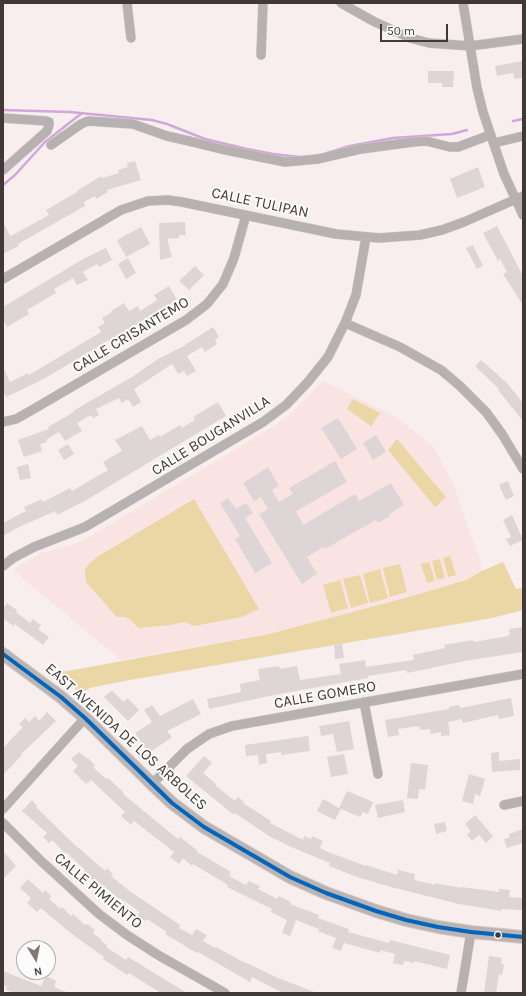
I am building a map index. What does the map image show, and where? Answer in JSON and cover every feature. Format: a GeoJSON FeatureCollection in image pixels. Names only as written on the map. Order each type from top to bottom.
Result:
{"type":"FeatureCollection","features":[{"type":"Feature","properties":{"kind":"main road","name":"EAST AVENIDA DE LOS ARBOLES"},"geometry":{"type":"LineString","coordinates":[[3,654],[61,697],[85,718],[172,803],[204,827],[290,877],[326,893],[376,911],[438,927],[523,937]]}},
{"type":"Feature","properties":{"kind":"street"},"geometry":{"type":"LineString","coordinates":[[127,3],[131,38]]}},
{"type":"Feature","properties":{"kind":"street"},"geometry":{"type":"LineString","coordinates":[[261,55],[263,3]]}},
{"type":"Feature","properties":{"kind":"street"},"geometry":{"type":"LineString","coordinates":[[341,3],[373,21],[410,38],[440,45],[470,46],[523,39]]}},
{"type":"Feature","properties":{"kind":"street"},"geometry":{"type":"LineString","coordinates":[[463,3],[477,88],[492,139],[519,198],[523,215]]}},
{"type":"Feature","properties":{"kind":"street"},"geometry":{"type":"LineString","coordinates":[[3,118],[46,121],[49,122],[49,125],[47,131],[3,170]]}},
{"type":"Feature","properties":{"kind":"street"},"geometry":{"type":"LineString","coordinates":[[52,145],[81,124],[88,121],[133,124],[221,149],[285,162],[318,159],[361,149],[413,142],[426,142],[450,147],[458,147],[492,139],[523,136]]}},
{"type":"Feature","properties":{"kind":"street","name":"CALLE TULIPAN"},"geometry":{"type":"LineString","coordinates":[[3,279],[121,210],[138,204],[158,200],[175,201],[336,234],[379,238],[420,235],[442,230],[519,198]]}},
{"type":"Feature","properties":{"kind":"street","name":"CALLE CRISANTEMO"},"geometry":{"type":"LineString","coordinates":[[3,422],[16,419],[32,410],[186,320],[207,304],[222,284],[234,258],[246,215]]}},
{"type":"Feature","properties":{"kind":"street","name":"CALLE BOUGANVILLA"},"geometry":{"type":"LineString","coordinates":[[3,566],[13,558],[34,546],[85,528],[263,422],[286,405],[307,383],[328,357],[345,323],[356,295],[366,237]]}},
{"type":"Feature","properties":{"kind":"street"},"geometry":{"type":"LineString","coordinates":[[345,323],[400,347],[432,364],[446,374],[486,412],[506,439],[523,469]]}},
{"type":"Feature","properties":{"kind":"street","name":"CALLE GOMERO"},"geometry":{"type":"LineString","coordinates":[[152,784],[187,749],[209,734],[232,726],[523,674]]}},
{"type":"Feature","properties":{"kind":"street"},"geometry":{"type":"LineString","coordinates":[[364,702],[378,774]]}},
{"type":"Feature","properties":{"kind":"street"},"geometry":{"type":"LineString","coordinates":[[3,809],[85,718]]}},
{"type":"Feature","properties":{"kind":"street"},"geometry":{"type":"LineString","coordinates":[[504,805],[523,801]]}},
{"type":"Feature","properties":{"kind":"street","name":"CALLE PIMIENTO"},"geometry":{"type":"LineString","coordinates":[[3,823],[40,860],[99,914],[158,955],[225,993]]}},
{"type":"Feature","properties":{"kind":"street"},"geometry":{"type":"LineString","coordinates":[[461,993],[471,932]]}},
{"type":"Feature","properties":{"kind":"shaded area"},"geometry":{"type":"Polygon","coordinates":[[[323,381],[396,417],[433,446],[453,484],[480,560],[482,571],[466,580],[405,598],[269,634],[121,660],[13,570],[42,553],[81,542],[271,428],[290,414],[323,381]]]}},
{"type":"Feature","properties":{"kind":"shaded area"},"geometry":{"type":"Polygon","coordinates":[[[353,399],[380,413],[371,426],[347,409],[353,399]]]}},
{"type":"Feature","properties":{"kind":"shaded area"},"geometry":{"type":"Polygon","coordinates":[[[397,439],[446,497],[435,507],[388,450],[397,439]]]}},
{"type":"Feature","properties":{"kind":"shaded area"},"geometry":{"type":"Polygon","coordinates":[[[194,499],[259,609],[242,617],[194,626],[184,622],[139,628],[125,617],[117,617],[86,582],[85,570],[97,557],[194,499]]]}},
{"type":"Feature","properties":{"kind":"shaded area"},"geometry":{"type":"Polygon","coordinates":[[[450,556],[456,575],[448,577],[443,558],[450,556]]]}},
{"type":"Feature","properties":{"kind":"shaded area"},"geometry":{"type":"Polygon","coordinates":[[[440,559],[445,578],[437,580],[432,561],[440,559]]]}},
{"type":"Feature","properties":{"kind":"shaded area"},"geometry":{"type":"Polygon","coordinates":[[[429,562],[435,581],[427,583],[421,564],[429,562]]]}},
{"type":"Feature","properties":{"kind":"shaded area"},"geometry":{"type":"Polygon","coordinates":[[[503,562],[516,589],[523,588],[523,610],[492,618],[124,681],[90,688],[81,694],[57,673],[269,634],[405,598],[466,580],[503,562]]]}},
{"type":"Feature","properties":{"kind":"shaded area"},"geometry":{"type":"Polygon","coordinates":[[[400,564],[407,592],[390,597],[383,568],[400,564]]]}},
{"type":"Feature","properties":{"kind":"shaded area"},"geometry":{"type":"Polygon","coordinates":[[[380,569],[388,598],[370,603],[363,574],[380,569]]]}},
{"type":"Feature","properties":{"kind":"shaded area"},"geometry":{"type":"Polygon","coordinates":[[[360,575],[368,603],[351,608],[343,579],[360,575]]]}},
{"type":"Feature","properties":{"kind":"shaded area"},"geometry":{"type":"Polygon","coordinates":[[[340,580],[348,608],[331,613],[323,585],[340,580]]]}},
{"type":"Feature","properties":{"kind":"building"},"geometry":{"type":"Polygon","coordinates":[[[523,61],[523,78],[515,79],[513,73],[497,76],[495,66],[523,61]]]}},
{"type":"Feature","properties":{"kind":"building"},"geometry":{"type":"Polygon","coordinates":[[[428,71],[454,71],[453,87],[442,87],[442,83],[428,83],[428,71]]]}},
{"type":"Feature","properties":{"kind":"building"},"geometry":{"type":"Polygon","coordinates":[[[135,161],[141,180],[107,190],[108,192],[96,199],[95,196],[84,202],[85,206],[3,254],[3,221],[10,236],[13,235],[49,215],[46,210],[101,176],[102,178],[119,173],[118,170],[128,167],[127,163],[135,161]]]}},
{"type":"Feature","properties":{"kind":"building"},"geometry":{"type":"Polygon","coordinates":[[[478,167],[485,187],[457,198],[450,179],[478,167]]]}},
{"type":"Feature","properties":{"kind":"building"},"geometry":{"type":"Polygon","coordinates":[[[185,222],[186,235],[179,235],[179,238],[167,239],[172,257],[160,260],[159,223],[185,222]]]}},
{"type":"Feature","properties":{"kind":"building"},"geometry":{"type":"Polygon","coordinates":[[[497,226],[523,276],[523,305],[503,274],[507,272],[500,259],[498,261],[483,233],[497,226]]]}},
{"type":"Feature","properties":{"kind":"building"},"geometry":{"type":"Polygon","coordinates":[[[141,227],[150,244],[126,257],[117,240],[141,227]]]}},
{"type":"Feature","properties":{"kind":"building"},"geometry":{"type":"Polygon","coordinates":[[[473,245],[483,266],[477,269],[466,248],[473,245]]]}},
{"type":"Feature","properties":{"kind":"building"},"geometry":{"type":"Polygon","coordinates":[[[106,248],[112,260],[99,267],[97,264],[83,272],[88,280],[77,285],[73,278],[54,289],[56,293],[27,310],[29,314],[7,327],[3,320],[3,307],[85,258],[106,248]]]}},
{"type":"Feature","properties":{"kind":"building"},"geometry":{"type":"Polygon","coordinates":[[[128,258],[136,273],[126,279],[118,264],[128,258]]]}},
{"type":"Feature","properties":{"kind":"building"},"geometry":{"type":"Polygon","coordinates":[[[195,266],[204,275],[189,290],[179,281],[195,266]]]}},
{"type":"Feature","properties":{"kind":"building"},"geometry":{"type":"Polygon","coordinates":[[[169,286],[177,300],[40,381],[6,397],[3,391],[3,367],[10,382],[28,373],[29,375],[101,332],[98,327],[105,323],[102,318],[112,312],[111,311],[124,303],[129,311],[138,306],[140,311],[157,300],[154,295],[169,286]]]}},
{"type":"Feature","properties":{"kind":"building"},"geometry":{"type":"Polygon","coordinates":[[[213,327],[219,337],[215,340],[217,344],[205,352],[202,347],[187,356],[196,371],[187,376],[184,371],[178,374],[172,364],[134,389],[141,402],[133,407],[128,399],[122,403],[119,398],[96,409],[99,415],[93,418],[91,415],[77,423],[82,431],[65,441],[59,432],[46,440],[47,442],[40,444],[42,451],[24,457],[18,440],[49,429],[48,427],[74,412],[73,411],[132,377],[158,359],[182,347],[213,327]]]}},
{"type":"Feature","properties":{"kind":"building"},"geometry":{"type":"Polygon","coordinates":[[[481,360],[507,383],[523,403],[523,421],[498,390],[499,389],[475,366],[481,360]]]}},
{"type":"Feature","properties":{"kind":"building"},"geometry":{"type":"Polygon","coordinates":[[[218,402],[226,416],[83,502],[57,515],[56,511],[21,526],[3,536],[3,523],[26,511],[24,507],[42,499],[43,502],[70,488],[72,491],[108,470],[103,462],[122,451],[115,440],[142,426],[150,440],[159,435],[160,437],[180,425],[182,428],[195,420],[193,417],[218,402]]]}},
{"type":"Feature","properties":{"kind":"building"},"geometry":{"type":"Polygon","coordinates":[[[338,418],[357,449],[341,459],[321,428],[338,418]]]}},
{"type":"Feature","properties":{"kind":"building"},"geometry":{"type":"Polygon","coordinates":[[[376,435],[386,452],[373,460],[363,443],[376,435]]]}},
{"type":"Feature","properties":{"kind":"building"},"geometry":{"type":"Polygon","coordinates":[[[68,444],[74,454],[64,460],[58,450],[68,444]]]}},
{"type":"Feature","properties":{"kind":"building"},"geometry":{"type":"Polygon","coordinates":[[[335,461],[347,482],[296,511],[303,525],[355,494],[359,501],[391,483],[404,505],[378,523],[376,520],[325,549],[324,547],[307,557],[317,574],[302,584],[259,514],[268,509],[261,497],[254,501],[243,483],[268,467],[279,486],[272,490],[279,502],[293,494],[289,488],[335,461]]]}},
{"type":"Feature","properties":{"kind":"building"},"geometry":{"type":"Polygon","coordinates":[[[28,464],[31,478],[20,480],[17,467],[28,464]]]}},
{"type":"Feature","properties":{"kind":"building"},"geometry":{"type":"Polygon","coordinates":[[[508,481],[514,496],[506,500],[499,485],[508,481]]]}},
{"type":"Feature","properties":{"kind":"building"},"geometry":{"type":"Polygon","coordinates":[[[228,498],[236,509],[246,503],[253,513],[245,518],[272,563],[255,573],[235,539],[240,536],[220,503],[228,498]]]}},
{"type":"Feature","properties":{"kind":"building"},"geometry":{"type":"Polygon","coordinates":[[[512,515],[523,540],[510,546],[506,539],[511,537],[503,520],[512,515]]]}},
{"type":"Feature","properties":{"kind":"building"},"geometry":{"type":"Polygon","coordinates":[[[7,603],[17,610],[16,612],[30,623],[33,619],[41,625],[38,629],[49,637],[43,645],[15,624],[14,626],[3,619],[3,609],[7,603]]]}},
{"type":"Feature","properties":{"kind":"building"},"geometry":{"type":"Polygon","coordinates":[[[523,627],[523,652],[470,660],[407,673],[406,670],[368,676],[368,678],[274,695],[209,709],[207,699],[241,692],[240,684],[260,680],[258,669],[279,666],[280,669],[297,666],[300,680],[341,674],[339,664],[365,660],[366,667],[414,660],[413,655],[445,648],[444,645],[509,636],[509,629],[523,627]]]}},
{"type":"Feature","properties":{"kind":"building"},"geometry":{"type":"Polygon","coordinates":[[[342,644],[344,658],[335,659],[334,645],[342,644]]]}},
{"type":"Feature","properties":{"kind":"building"},"geometry":{"type":"Polygon","coordinates":[[[112,690],[123,702],[128,698],[139,710],[128,721],[104,697],[112,690]]]}},
{"type":"Feature","properties":{"kind":"building"},"geometry":{"type":"Polygon","coordinates":[[[511,698],[514,716],[499,719],[498,715],[463,723],[462,719],[448,722],[450,735],[441,736],[441,732],[431,734],[430,729],[420,730],[419,726],[398,729],[399,735],[388,737],[385,720],[449,709],[449,707],[459,705],[460,708],[511,698]]]}},
{"type":"Feature","properties":{"kind":"building"},"geometry":{"type":"Polygon","coordinates":[[[193,699],[201,714],[167,731],[172,737],[149,753],[135,733],[152,722],[144,710],[152,705],[160,716],[193,699]]]}},
{"type":"Feature","properties":{"kind":"building"},"geometry":{"type":"Polygon","coordinates":[[[47,712],[56,721],[21,754],[22,755],[3,775],[3,748],[23,727],[19,724],[25,718],[29,722],[35,716],[39,721],[47,712]]]}},
{"type":"Feature","properties":{"kind":"building"},"geometry":{"type":"Polygon","coordinates":[[[349,721],[354,749],[337,752],[333,734],[321,736],[319,726],[349,721]]]}},
{"type":"Feature","properties":{"kind":"building"},"geometry":{"type":"Polygon","coordinates":[[[308,736],[310,751],[281,755],[281,752],[266,754],[267,763],[259,765],[258,755],[246,756],[245,745],[308,736]]]}},
{"type":"Feature","properties":{"kind":"building"},"geometry":{"type":"Polygon","coordinates":[[[79,752],[87,759],[88,758],[95,765],[93,767],[106,779],[108,778],[124,793],[123,794],[178,839],[180,837],[198,851],[197,852],[231,872],[229,876],[246,885],[249,881],[260,886],[258,889],[277,899],[279,896],[291,902],[290,904],[319,915],[318,918],[349,929],[348,932],[389,943],[390,940],[450,955],[447,969],[414,961],[414,963],[404,961],[403,965],[393,963],[395,954],[380,950],[380,953],[344,943],[341,951],[332,948],[336,938],[318,931],[319,929],[296,920],[290,936],[282,933],[287,920],[271,912],[272,909],[227,887],[228,885],[193,864],[192,866],[183,858],[179,864],[170,857],[174,852],[134,821],[131,825],[121,816],[125,812],[91,780],[86,784],[73,771],[78,766],[71,759],[79,752]]]}},
{"type":"Feature","properties":{"kind":"building"},"geometry":{"type":"Polygon","coordinates":[[[499,752],[499,761],[520,759],[520,770],[492,772],[491,753],[499,752]]]}},
{"type":"Feature","properties":{"kind":"building"},"geometry":{"type":"Polygon","coordinates":[[[344,754],[348,774],[331,777],[327,757],[344,754]]]}},
{"type":"Feature","properties":{"kind":"building"},"geometry":{"type":"Polygon","coordinates":[[[204,756],[212,763],[203,773],[216,784],[215,785],[235,801],[238,797],[244,802],[243,803],[271,821],[270,823],[303,840],[304,836],[311,839],[312,836],[323,841],[320,848],[328,852],[366,866],[397,875],[398,870],[415,874],[414,880],[435,885],[435,883],[461,888],[499,892],[499,889],[510,890],[509,897],[523,898],[522,910],[502,909],[501,911],[459,904],[391,887],[357,877],[329,866],[330,863],[269,836],[235,813],[234,815],[186,776],[204,756]]]}},
{"type":"Feature","properties":{"kind":"building"},"geometry":{"type":"Polygon","coordinates":[[[411,763],[428,765],[425,790],[419,789],[418,799],[407,798],[411,763]]]}},
{"type":"Feature","properties":{"kind":"building"},"geometry":{"type":"Polygon","coordinates":[[[469,774],[485,779],[480,796],[475,794],[473,804],[462,801],[469,774]]]}},
{"type":"Feature","properties":{"kind":"building"},"geometry":{"type":"Polygon","coordinates":[[[347,791],[373,802],[368,814],[363,812],[360,817],[341,809],[335,820],[317,811],[323,799],[339,808],[347,791]]]}},
{"type":"Feature","properties":{"kind":"building"},"geometry":{"type":"Polygon","coordinates":[[[32,800],[37,806],[36,807],[79,849],[105,871],[107,868],[113,874],[111,876],[131,892],[180,925],[179,928],[192,935],[196,929],[207,935],[203,941],[215,948],[216,947],[247,964],[278,978],[317,993],[283,993],[252,977],[250,982],[165,934],[167,932],[147,919],[145,921],[137,915],[140,912],[120,898],[119,899],[104,886],[102,888],[83,872],[85,870],[52,840],[49,843],[43,837],[47,833],[22,811],[32,800]]]}},
{"type":"Feature","properties":{"kind":"building"},"geometry":{"type":"Polygon","coordinates":[[[403,800],[405,812],[378,818],[375,805],[403,800]]]}},
{"type":"Feature","properties":{"kind":"building"},"geometry":{"type":"Polygon","coordinates":[[[475,815],[493,836],[486,843],[479,835],[472,841],[467,835],[471,831],[465,824],[475,815]]]}},
{"type":"Feature","properties":{"kind":"building"},"geometry":{"type":"Polygon","coordinates":[[[445,822],[447,831],[436,834],[434,824],[445,822]]]}},
{"type":"Feature","properties":{"kind":"building"},"geometry":{"type":"Polygon","coordinates":[[[523,829],[523,843],[507,848],[504,839],[510,837],[509,834],[523,829]]]}},
{"type":"Feature","properties":{"kind":"building"},"geometry":{"type":"Polygon","coordinates":[[[3,851],[16,866],[3,879],[3,851]]]}},
{"type":"Feature","properties":{"kind":"building"},"geometry":{"type":"Polygon","coordinates":[[[28,879],[43,893],[45,890],[51,896],[49,899],[60,909],[62,907],[71,916],[73,914],[85,925],[87,924],[95,930],[93,933],[107,945],[106,947],[126,960],[128,957],[187,993],[161,993],[129,973],[127,975],[103,959],[104,957],[68,931],[41,908],[37,912],[27,903],[31,898],[20,888],[28,879]]]}},
{"type":"Feature","properties":{"kind":"building"},"geometry":{"type":"Polygon","coordinates":[[[489,956],[502,958],[501,964],[504,964],[502,975],[499,974],[496,993],[484,993],[489,956]]]}},
{"type":"Feature","properties":{"kind":"building"},"geometry":{"type":"Polygon","coordinates":[[[3,971],[16,976],[16,980],[26,980],[41,986],[44,980],[54,980],[56,981],[54,987],[69,993],[15,993],[6,990],[7,987],[3,985],[3,971]]]}},
{"type":"Feature","properties":{"kind":"waterway"},"geometry":{"type":"LineString","coordinates":[[3,110],[70,112],[152,120],[167,124],[205,139],[273,154],[299,157]]}},
{"type":"Feature","properties":{"kind":"waterway"},"geometry":{"type":"LineString","coordinates":[[3,185],[15,175],[45,142],[82,113]]}},
{"type":"Feature","properties":{"kind":"waterway"},"geometry":{"type":"LineString","coordinates":[[513,121],[523,119]]}},
{"type":"Feature","properties":{"kind":"waterway"},"geometry":{"type":"LineString","coordinates":[[327,153],[350,146],[393,138],[452,134],[467,130]]}},
{"type":"Feature","properties":{"kind":"transit line"},"geometry":{"type":"LineString","coordinates":[[3,654],[61,697],[85,718],[172,803],[204,827],[290,877],[326,893],[406,920],[471,932],[523,937]]}}]}
